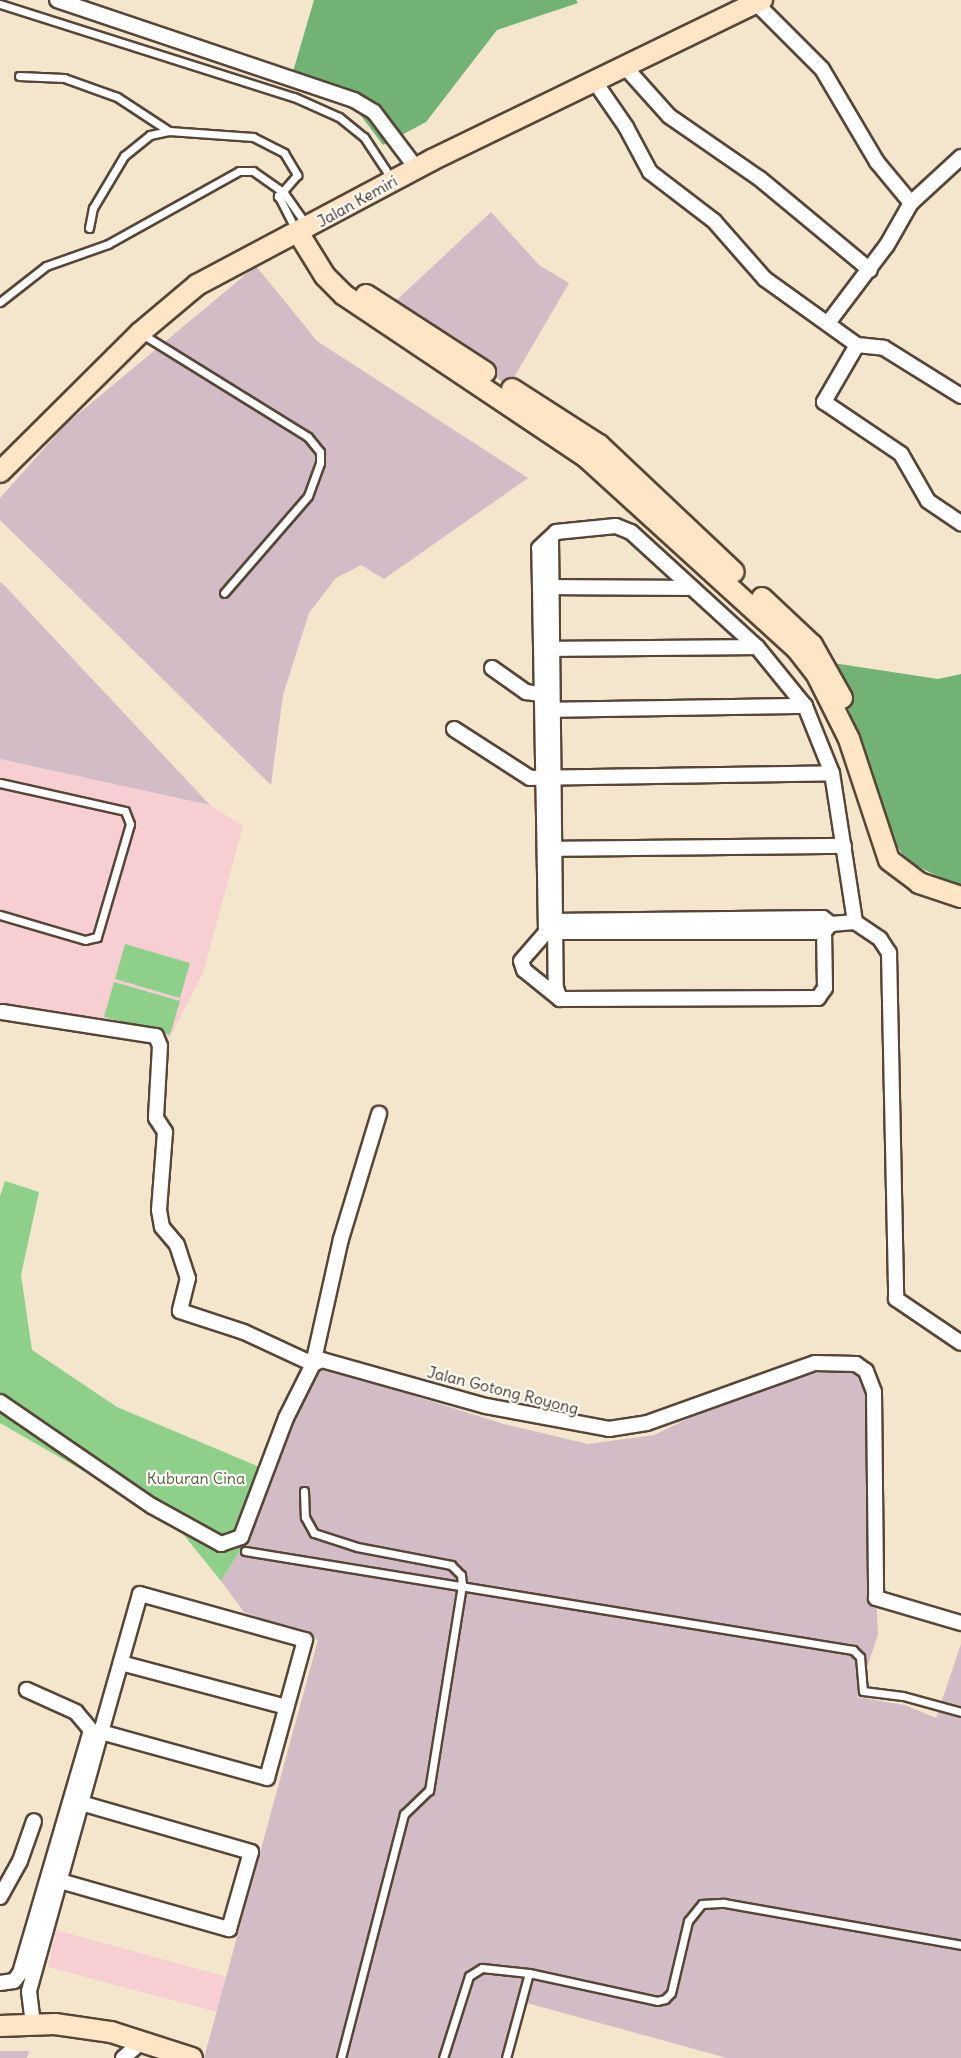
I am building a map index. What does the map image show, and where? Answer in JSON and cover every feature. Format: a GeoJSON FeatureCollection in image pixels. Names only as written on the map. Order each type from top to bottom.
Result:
{"type":"FeatureCollection","features":[{"type":"Feature","properties":{"kind":"street"},"geometry":{"type":"LineString","coordinates":[[57,0],[354,100],[374,112],[417,169]]}},
{"type":"Feature","properties":{"kind":"street"},"geometry":{"type":"LineString","coordinates":[[759,2],[822,69],[877,162],[911,203]]}},
{"type":"Feature","properties":{"kind":"street","name":"Jalan Kemiri"},"geometry":{"type":"LineString","coordinates":[[0,472],[140,333],[197,285],[303,231],[393,180],[759,2]]}},
{"type":"Feature","properties":{"kind":"street"},"geometry":{"type":"LineString","coordinates":[[626,68],[669,116],[759,178],[870,270]]}},
{"type":"Feature","properties":{"kind":"street"},"geometry":{"type":"LineString","coordinates":[[595,82],[626,127],[650,172],[714,221],[765,279],[857,345],[884,348],[961,396]]}},
{"type":"Feature","properties":{"kind":"street"},"geometry":{"type":"LineString","coordinates":[[828,323],[870,270],[911,203],[961,157]]}},
{"type":"Feature","properties":{"kind":"street"},"geometry":{"type":"LineString","coordinates":[[303,231],[335,272],[349,284],[599,445],[812,645],[831,673],[858,735],[897,855],[927,877],[961,889]]}},
{"type":"Feature","properties":{"kind":"street"},"geometry":{"type":"LineString","coordinates":[[303,231],[325,276],[344,295],[586,457],[796,649],[817,675],[849,739],[889,860],[919,884],[961,897]]}},
{"type":"Feature","properties":{"kind":"street"},"geometry":{"type":"LineString","coordinates":[[857,345],[824,402],[902,454],[928,501],[961,523]]}},
{"type":"Feature","properties":{"kind":"street"},"geometry":{"type":"LineString","coordinates":[[560,999],[551,926],[546,587],[551,538],[566,529],[615,526],[631,532],[757,646],[805,706],[832,773],[855,922]]}},
{"type":"Feature","properties":{"kind":"street"},"geometry":{"type":"LineString","coordinates":[[546,587],[692,588]]}},
{"type":"Feature","properties":{"kind":"street"},"geometry":{"type":"LineString","coordinates":[[547,649],[757,646]]}},
{"type":"Feature","properties":{"kind":"street"},"geometry":{"type":"LineString","coordinates":[[547,649],[542,694],[548,710]]}},
{"type":"Feature","properties":{"kind":"street"},"geometry":{"type":"LineString","coordinates":[[492,668],[526,692],[542,694]]}},
{"type":"Feature","properties":{"kind":"street"},"geometry":{"type":"LineString","coordinates":[[548,710],[805,706]]}},
{"type":"Feature","properties":{"kind":"street"},"geometry":{"type":"LineString","coordinates":[[454,729],[524,775],[549,778],[832,773]]}},
{"type":"Feature","properties":{"kind":"street"},"geometry":{"type":"LineString","coordinates":[[549,849],[844,846]]}},
{"type":"Feature","properties":{"kind":"street"},"geometry":{"type":"LineString","coordinates":[[823,918],[827,928],[825,988],[818,998],[560,999],[524,970],[521,960],[551,926],[823,918]]}},
{"type":"Feature","properties":{"kind":"street"},"geometry":{"type":"LineString","coordinates":[[827,928],[855,922],[880,939],[889,953],[895,1209],[893,1288],[896,1299],[905,1309],[961,1343]]}},
{"type":"Feature","properties":{"kind":"street"},"geometry":{"type":"LineString","coordinates":[[2,1012],[156,1036],[160,1046],[156,1118],[165,1132],[159,1219],[177,1245],[188,1278],[180,1311],[244,1332],[313,1365]]}},
{"type":"Feature","properties":{"kind":"street"},"geometry":{"type":"LineString","coordinates":[[0,1402],[152,1506],[221,1544],[231,1543],[241,1537],[286,1418],[313,1365],[341,1239],[379,1114]]}},
{"type":"Feature","properties":{"kind":"street","name":"Jalan Gotong Royong"},"geometry":{"type":"LineString","coordinates":[[313,1365],[328,1359],[486,1406],[609,1429],[647,1423],[815,1363],[856,1364],[866,1371],[874,1392],[876,1598],[961,1623]]}},
{"type":"Feature","properties":{"kind":"street"},"geometry":{"type":"LineString","coordinates":[[33,2024],[29,1991],[81,1803],[101,1732],[121,1663],[140,1594],[305,1640],[267,1778],[101,1732]]}},
{"type":"Feature","properties":{"kind":"street"},"geometry":{"type":"LineString","coordinates":[[121,1663],[286,1707]]}},
{"type":"Feature","properties":{"kind":"street"},"geometry":{"type":"LineString","coordinates":[[0,1983],[14,1981],[20,1973],[91,1731],[76,1712],[27,1690]]}},
{"type":"Feature","properties":{"kind":"street"},"geometry":{"type":"LineString","coordinates":[[60,1881],[229,1929],[252,1852],[81,1803]]}},
{"type":"Feature","properties":{"kind":"street"},"geometry":{"type":"LineString","coordinates":[[0,1897],[20,1861],[34,1821]]}},
{"type":"Feature","properties":{"kind":"street"},"geometry":{"type":"LineString","coordinates":[[0,2025],[33,2024],[111,2032],[139,2044],[192,2058]]}},
{"type":"Feature","properties":{"kind":"street"},"geometry":{"type":"LineString","coordinates":[[123,2058],[139,2044]]}},
{"type":"Feature","properties":{"kind":"lane"},"geometry":{"type":"LineString","coordinates":[[0,4],[294,97],[339,117],[364,136],[393,180]]}},
{"type":"Feature","properties":{"kind":"lane"},"geometry":{"type":"LineString","coordinates":[[20,76],[64,78],[117,97],[169,131]]}},
{"type":"Feature","properties":{"kind":"lane"},"geometry":{"type":"LineString","coordinates":[[89,228],[93,208],[124,156],[150,135],[169,131],[253,137],[284,153],[294,164],[297,175],[280,193]]}},
{"type":"Feature","properties":{"kind":"lane"},"geometry":{"type":"LineString","coordinates":[[0,302],[46,266],[108,244],[239,171],[253,171],[280,193],[303,231]]}},
{"type":"Feature","properties":{"kind":"lane"},"geometry":{"type":"LineString","coordinates":[[280,193],[303,231]]}},
{"type":"Feature","properties":{"kind":"lane"},"geometry":{"type":"LineString","coordinates":[[140,333],[308,437],[320,452],[320,463],[308,496],[224,593]]}},
{"type":"Feature","properties":{"kind":"lane"},"geometry":{"type":"LineString","coordinates":[[0,783],[125,811],[130,824],[97,937],[85,940],[0,915]]}},
{"type":"Feature","properties":{"kind":"lane"},"geometry":{"type":"LineString","coordinates":[[304,1491],[305,1517],[314,1533],[357,1547],[451,1565],[461,1575],[462,1585],[429,1790],[404,1814],[398,1831],[341,2058]]}},
{"type":"Feature","properties":{"kind":"lane"},"geometry":{"type":"LineString","coordinates":[[245,1551],[853,1650],[860,1657],[863,1691],[903,1696],[961,1712]]}},
{"type":"Feature","properties":{"kind":"lane"},"geometry":{"type":"LineString","coordinates":[[443,2058],[469,1976],[482,1968],[529,1973],[657,2001],[665,1999],[671,1993],[688,1921],[702,1904],[710,1903],[961,1945]]}},
{"type":"Feature","properties":{"kind":"lane"},"geometry":{"type":"LineString","coordinates":[[506,2058],[529,1973]]}},
{"type":"Feature","properties":{"kind":"shaded area"},"geometry":{"type":"Polygon","coordinates":[[[491,212],[539,265],[569,283],[509,386],[388,308],[491,212]]]}},
{"type":"Feature","properties":{"kind":"shaded area"},"geometry":{"type":"Polygon","coordinates":[[[256,266],[317,341],[528,478],[384,579],[361,565],[336,578],[309,613],[283,695],[271,785],[0,520],[0,498],[66,424],[256,266]]]}},
{"type":"Feature","properties":{"kind":"shaded area"},"geometry":{"type":"Polygon","coordinates":[[[0,582],[4,585],[210,805],[0,759],[0,582]]]}},
{"type":"Feature","properties":{"kind":"shaded area"},"geometry":{"type":"Polygon","coordinates":[[[0,759],[210,805],[243,826],[203,973],[166,1045],[0,1007],[0,759]]]}},
{"type":"Feature","properties":{"kind":"shaded area"},"geometry":{"type":"Polygon","coordinates":[[[864,1359],[878,1635],[857,1697],[905,1705],[936,1718],[961,1644],[961,2058],[727,2058],[516,2000],[502,2058],[204,2058],[318,1640],[244,1612],[221,1581],[248,1538],[284,1423],[319,1366],[504,1424],[588,1444],[654,1435],[802,1364],[864,1359]]]}},
{"type":"Feature","properties":{"kind":"shaded area"},"geometry":{"type":"Polygon","coordinates":[[[56,1930],[227,1977],[217,2012],[48,1967],[56,1930]]]}},
{"type":"Feature","properties":{"kind":"shaded area"},"geometry":{"type":"Polygon","coordinates":[[[0,2051],[29,2051],[27,2058],[0,2058],[0,2051]]]}},
{"type":"Feature","properties":{"kind":"green space"},"geometry":{"type":"Polygon","coordinates":[[[314,0],[576,0],[578,3],[497,30],[426,122],[383,145],[356,109],[290,82],[314,0]]]}},
{"type":"Feature","properties":{"kind":"green space"},"geometry":{"type":"Polygon","coordinates":[[[833,663],[938,679],[961,674],[961,888],[907,861],[893,840],[833,663]]]}},
{"type":"Feature","properties":{"kind":"green space"},"geometry":{"type":"Polygon","coordinates":[[[125,944],[190,963],[180,998],[115,979],[125,944]]]}},
{"type":"Feature","properties":{"kind":"green space"},"geometry":{"type":"Polygon","coordinates":[[[114,982],[180,1001],[170,1035],[104,1017],[114,982]]]}},
{"type":"Feature","properties":{"kind":"green space","name":"Kuburan Cina"},"geometry":{"type":"Polygon","coordinates":[[[5,1181],[39,1192],[21,1275],[32,1350],[117,1407],[269,1471],[248,1538],[221,1581],[174,1523],[0,1423],[0,1196],[5,1181]]]}}]}
